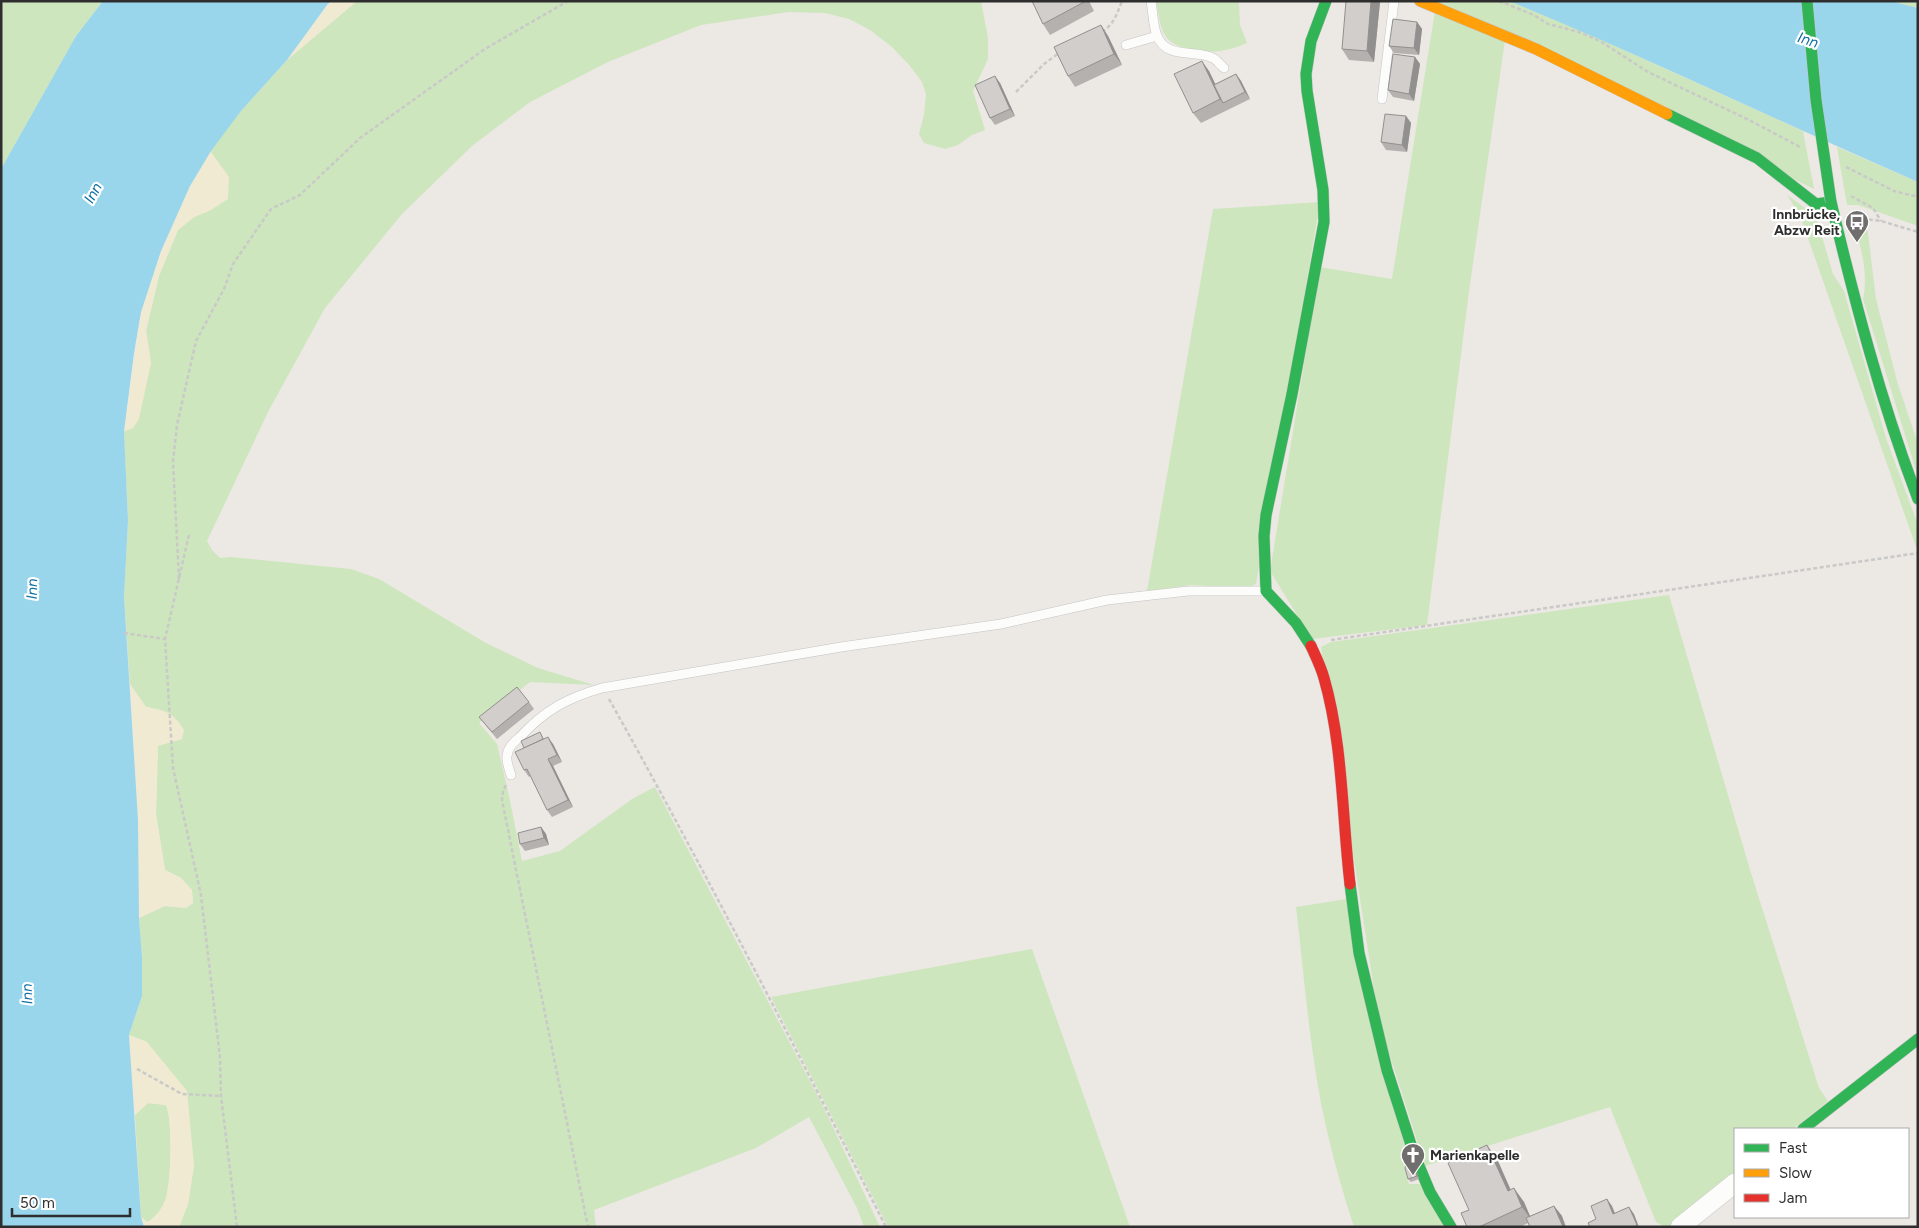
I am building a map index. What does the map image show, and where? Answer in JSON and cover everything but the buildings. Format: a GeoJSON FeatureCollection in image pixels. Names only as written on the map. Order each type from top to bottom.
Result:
{"type":"FeatureCollection","features":[{"type":"Feature","properties":{"kind":"street"},"geometry":{"type":"LineString","coordinates":[[1326,1],[1311,42],[1306,74],[1323,197],[1324,222],[1292,394],[1266,515],[1264,560],[1266,591],[1296,623],[1310,643],[1324,677],[1338,758],[1346,848],[1359,953],[1388,1070],[1414,1154],[1430,1192],[1451,1227]]}},
{"type":"Feature","properties":{"kind":"street"},"geometry":{"type":"LineString","coordinates":[[1420,1],[1536,49],[1757,158],[1816,204],[1832,202]]}},
{"type":"Feature","properties":{"kind":"street"},"geometry":{"type":"LineString","coordinates":[[1807,1],[1816,100],[1836,221],[1862,332],[1885,410],[1918,499]]}},
{"type":"Feature","properties":{"kind":"street"},"geometry":{"type":"LineString","coordinates":[[1804,1128],[1918,1038]]}},
{"type":"Feature","properties":{"kind":"street"},"geometry":{"type":"LineString","coordinates":[[1680,1227],[1734,1184]]}},
{"type":"Feature","properties":{"kind":"lane"},"geometry":{"type":"LineString","coordinates":[[1151,1],[1157,36],[1162,44],[1172,50],[1214,58],[1224,68]]}},
{"type":"Feature","properties":{"kind":"lane"},"geometry":{"type":"LineString","coordinates":[[1382,99],[1394,1]]}},
{"type":"Feature","properties":{"kind":"lane"},"geometry":{"type":"LineString","coordinates":[[1126,45],[1157,36]]}},
{"type":"Feature","properties":{"kind":"lane"},"geometry":{"type":"LineString","coordinates":[[511,775],[506,757],[509,748],[534,722],[558,704],[581,694],[602,688],[841,647],[1002,624],[1107,600],[1188,591],[1266,591]]}},
{"type":"Feature","properties":{"kind":"path"},"geometry":{"type":"LineString","coordinates":[[179,578],[173,462],[177,425],[196,341],[224,289],[233,264],[271,210],[300,195],[360,138],[485,49],[568,1]]}},
{"type":"Feature","properties":{"kind":"path"},"geometry":{"type":"LineString","coordinates":[[1101,33],[1109,27],[1116,17],[1122,1]]}},
{"type":"Feature","properties":{"kind":"path"},"geometry":{"type":"LineString","coordinates":[[1499,1],[1534,15],[1548,24],[1579,32],[1600,41],[1648,72],[1749,120],[1807,151]]}},
{"type":"Feature","properties":{"kind":"path"},"geometry":{"type":"LineString","coordinates":[[1016,92],[1044,64],[1063,49]]}},
{"type":"Feature","properties":{"kind":"path"},"geometry":{"type":"LineString","coordinates":[[1842,166],[1894,191],[1918,197]]}},
{"type":"Feature","properties":{"kind":"path"},"geometry":{"type":"LineString","coordinates":[[1836,221],[1852,218],[1881,221],[1918,232]]}},
{"type":"Feature","properties":{"kind":"path"},"geometry":{"type":"LineString","coordinates":[[189,535],[165,639],[173,768],[200,895],[220,1057],[221,1096],[237,1227]]}},
{"type":"Feature","properties":{"kind":"path"},"geometry":{"type":"LineString","coordinates":[[1310,643],[1918,553]]}},
{"type":"Feature","properties":{"kind":"path"},"geometry":{"type":"LineString","coordinates":[[124,633],[165,639]]}},
{"type":"Feature","properties":{"kind":"path"},"geometry":{"type":"LineString","coordinates":[[602,688],[662,794],[820,1096],[886,1227]]}},
{"type":"Feature","properties":{"kind":"path"},"geometry":{"type":"LineString","coordinates":[[511,775],[502,791],[502,800],[588,1227]]}},
{"type":"Feature","properties":{"kind":"path"},"geometry":{"type":"LineString","coordinates":[[137,1070],[182,1094],[221,1096]]}},
{"type":"Feature","properties":{"kind":"green space"},"geometry":{"type":"Polygon","coordinates":[[[1,1],[103,1],[76,36],[1,169],[1,1]]]}},
{"type":"Feature","properties":{"kind":"green space"},"geometry":{"type":"Polygon","coordinates":[[[357,1],[981,1],[988,38],[988,59],[973,91],[985,130],[972,135],[958,145],[945,149],[924,143],[919,134],[924,115],[926,94],[922,82],[910,66],[892,47],[870,30],[849,19],[825,13],[788,12],[701,25],[608,62],[530,102],[472,146],[402,214],[325,308],[269,410],[207,541],[220,558],[231,557],[351,569],[379,579],[486,643],[538,668],[594,685],[530,682],[479,723],[497,744],[522,861],[560,851],[632,799],[655,787],[822,1104],[880,1227],[864,1227],[857,1208],[809,1117],[756,1148],[594,1210],[596,1227],[179,1227],[188,1204],[194,1165],[147,1042],[129,1035],[142,996],[139,918],[165,906],[186,908],[193,903],[192,890],[181,878],[165,870],[156,814],[158,745],[182,739],[161,710],[146,707],[130,684],[124,597],[128,521],[124,431],[133,428],[151,363],[146,331],[159,276],[178,230],[194,217],[211,210],[229,177],[210,151],[241,111],[287,60],[357,1]]]}},
{"type":"Feature","properties":{"kind":"green space"},"geometry":{"type":"Polygon","coordinates":[[[1156,1],[1239,1],[1240,25],[1247,43],[1230,49],[1210,52],[1192,50],[1176,45],[1169,40],[1163,31],[1156,1]]]}},
{"type":"Feature","properties":{"kind":"green space"},"geometry":{"type":"Polygon","coordinates":[[[1430,1],[1509,1],[1575,28],[1803,131],[1814,189],[1430,1]]]}},
{"type":"Feature","properties":{"kind":"green space"},"geometry":{"type":"Polygon","coordinates":[[[1890,1],[1918,1],[1918,8],[1890,1]]]}},
{"type":"Feature","properties":{"kind":"green space"},"geometry":{"type":"Polygon","coordinates":[[[1435,11],[1505,40],[1469,291],[1427,625],[1312,639],[1270,571],[1320,267],[1392,279],[1435,11]]]}},
{"type":"Feature","properties":{"kind":"green space"},"geometry":{"type":"Polygon","coordinates":[[[1837,147],[1918,182],[1918,226],[1858,205],[1847,205],[1837,147]]]}},
{"type":"Feature","properties":{"kind":"green space"},"geometry":{"type":"Polygon","coordinates":[[[1787,195],[1816,216],[1833,274],[1844,291],[1886,438],[1918,525],[1918,545],[1916,547],[1800,215],[1787,195]]]}},
{"type":"Feature","properties":{"kind":"green space"},"geometry":{"type":"Polygon","coordinates":[[[1320,202],[1256,584],[1247,588],[1191,585],[1147,591],[1213,209],[1320,202]]]}},
{"type":"Feature","properties":{"kind":"green space"},"geometry":{"type":"Polygon","coordinates":[[[1854,221],[1867,225],[1876,299],[1897,381],[1918,444],[1918,477],[1863,299],[1865,289],[1864,269],[1854,221]]]}},
{"type":"Feature","properties":{"kind":"green space"},"geometry":{"type":"Polygon","coordinates":[[[1669,595],[1751,873],[1819,1088],[1828,1101],[1794,1128],[1734,1128],[1734,1177],[1673,1227],[1665,1227],[1656,1222],[1610,1107],[1425,1166],[1379,1021],[1321,647],[1331,642],[1669,595]]]}},
{"type":"Feature","properties":{"kind":"green space"},"geometry":{"type":"Polygon","coordinates":[[[1347,899],[1409,1149],[1405,1169],[1409,1184],[1421,1184],[1444,1227],[1354,1227],[1343,1192],[1328,1135],[1317,1078],[1296,907],[1347,899]]]}},
{"type":"Feature","properties":{"kind":"green space"},"geometry":{"type":"Polygon","coordinates":[[[1032,949],[1130,1227],[888,1227],[771,997],[1032,949]]]}},
{"type":"Feature","properties":{"kind":"green space"},"geometry":{"type":"Polygon","coordinates":[[[148,1103],[166,1105],[170,1124],[170,1151],[166,1198],[159,1212],[147,1222],[141,1217],[135,1115],[148,1103]]]}},
{"type":"Feature","properties":{"kind":"sand"},"geometry":{"type":"Polygon","coordinates":[[[331,1],[357,1],[287,60],[327,5],[331,1]]]}},
{"type":"Feature","properties":{"kind":"sand"},"geometry":{"type":"Polygon","coordinates":[[[210,151],[229,177],[228,199],[211,210],[194,217],[178,230],[159,276],[146,330],[151,363],[139,419],[133,428],[124,431],[141,312],[161,251],[176,215],[210,151]]]}},
{"type":"Feature","properties":{"kind":"sand"},"geometry":{"type":"Polygon","coordinates":[[[130,684],[146,707],[169,713],[184,730],[182,739],[158,746],[156,814],[165,870],[181,878],[192,890],[193,903],[186,908],[164,906],[139,918],[138,820],[130,684]]]}},
{"type":"Feature","properties":{"kind":"sand"},"geometry":{"type":"Polygon","coordinates":[[[129,1035],[147,1042],[187,1091],[194,1165],[188,1204],[179,1227],[144,1227],[141,1217],[147,1222],[153,1218],[159,1212],[166,1198],[170,1165],[170,1124],[166,1105],[148,1103],[135,1115],[129,1035]]]}},
{"type":"Feature","properties":{"kind":"water","name":"Inn"},"geometry":{"type":"Polygon","coordinates":[[[103,1],[331,1],[287,60],[241,111],[211,151],[190,186],[161,251],[141,312],[134,353],[124,431],[128,521],[124,597],[138,820],[142,996],[129,1035],[141,1217],[144,1227],[1,1227],[1,169],[76,36],[103,1]]]}},
{"type":"Feature","properties":{"kind":"water","name":"Inn"},"geometry":{"type":"Polygon","coordinates":[[[1509,1],[1890,1],[1918,8],[1918,182],[1561,22],[1509,1]]]}},
{"type":"Feature","properties":{"kind":"traffic: fast"},"geometry":{"type":"LineString","coordinates":[[1311,646],[1296,623],[1266,591],[1264,536],[1266,515],[1292,394],[1324,222],[1323,190],[1306,74],[1311,41],[1326,1]]}},
{"type":"Feature","properties":{"kind":"traffic: fast"},"geometry":{"type":"LineString","coordinates":[[1807,1],[1816,100],[1831,202]]}},
{"type":"Feature","properties":{"kind":"traffic: fast"},"geometry":{"type":"LineString","coordinates":[[1667,114],[1757,158],[1816,204],[1831,202],[1870,352],[1892,426],[1918,499]]}},
{"type":"Feature","properties":{"kind":"traffic: fast"},"geometry":{"type":"LineString","coordinates":[[1350,884],[1359,953],[1387,1070],[1414,1154],[1430,1192],[1451,1227]]}},
{"type":"Feature","properties":{"kind":"traffic: fast"},"geometry":{"type":"LineString","coordinates":[[1804,1128],[1918,1039]]}},
{"type":"Feature","properties":{"kind":"traffic: slow"},"geometry":{"type":"LineString","coordinates":[[1420,1],[1536,49],[1667,114]]}},
{"type":"Feature","properties":{"kind":"traffic: jam"},"geometry":{"type":"LineString","coordinates":[[1311,646],[1324,678],[1335,728],[1350,884]]}},
{"type":"Feature","properties":{"kind":"place","name":"Innbrücke, Abzw Reit"},"geometry":{"type":"Point","coordinates":[1857,243]}},
{"type":"Feature","properties":{"kind":"place","name":"Marienkapelle"},"geometry":{"type":"Point","coordinates":[1413,1176]}}]}
